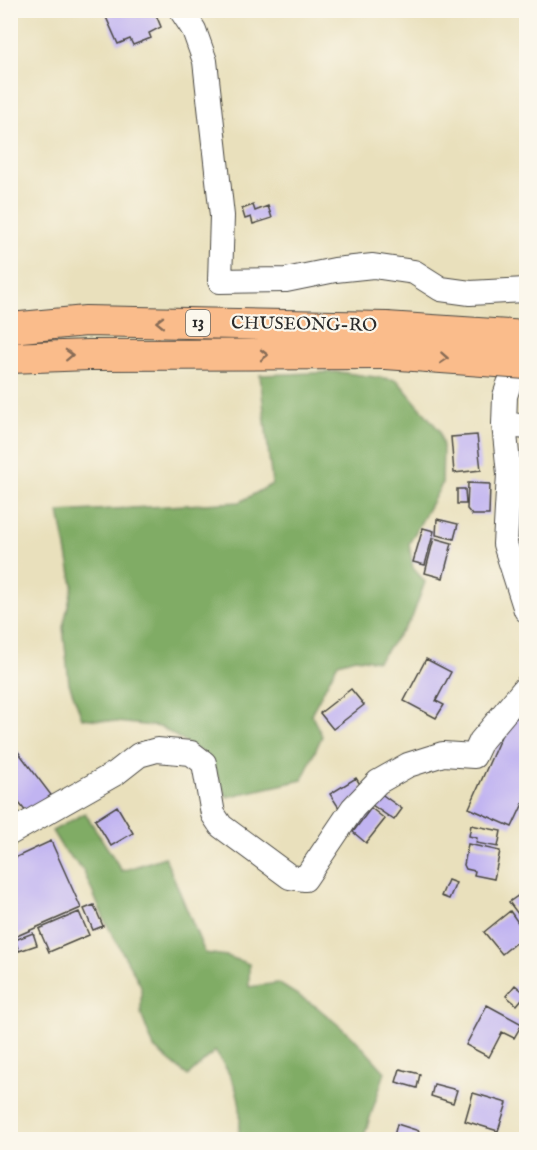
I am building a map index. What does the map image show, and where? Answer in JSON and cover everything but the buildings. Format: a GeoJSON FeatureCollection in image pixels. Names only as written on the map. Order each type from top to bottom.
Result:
{"type":"FeatureCollection","features":[{"type":"Feature","properties":{"kind":"main road","name":"CHUSEONG-RO"},"geometry":{"type":"LineString","coordinates":[[10,328],[86,321],[386,341],[526,364]]}},
{"type":"Feature","properties":{"kind":"main road","name":"CHUSEONG-RO"},"geometry":{"type":"LineString","coordinates":[[10,358],[526,336]]}},
{"type":"Feature","properties":{"kind":"street"},"geometry":{"type":"LineString","coordinates":[[181,10],[194,30],[205,61],[222,216],[220,281],[286,280],[335,270],[374,266],[414,272],[441,289],[470,292],[526,290]]}},
{"type":"Feature","properties":{"kind":"street"},"geometry":{"type":"LineString","coordinates":[[526,331],[506,396],[515,426],[508,474],[504,544],[526,610]]}},
{"type":"Feature","properties":{"kind":"street"},"geometry":{"type":"LineString","coordinates":[[10,833],[116,773],[139,755],[157,750],[191,753],[204,763],[213,814],[221,826],[290,877],[305,879],[353,808],[378,782],[408,765],[443,754],[474,756],[481,741],[526,687]]}},
{"type":"Feature","properties":{"kind":"green space"},"geometry":{"type":"Polygon","coordinates":[[[339,372],[397,380],[439,430],[443,446],[442,484],[409,544],[413,568],[425,582],[412,618],[378,661],[355,658],[338,663],[311,714],[322,736],[302,780],[227,797],[209,757],[161,727],[82,718],[69,683],[63,627],[73,585],[59,512],[240,502],[272,484],[260,375],[339,372]]]}},
{"type":"Feature","properties":{"kind":"green space"},"geometry":{"type":"Polygon","coordinates":[[[85,813],[122,871],[165,857],[205,953],[227,956],[249,964],[249,987],[278,983],[317,1007],[356,1040],[385,1072],[363,1139],[238,1139],[240,1114],[237,1092],[215,1051],[188,1076],[154,1048],[141,1014],[141,986],[105,921],[83,870],[63,849],[52,831],[85,813]]]}}]}
